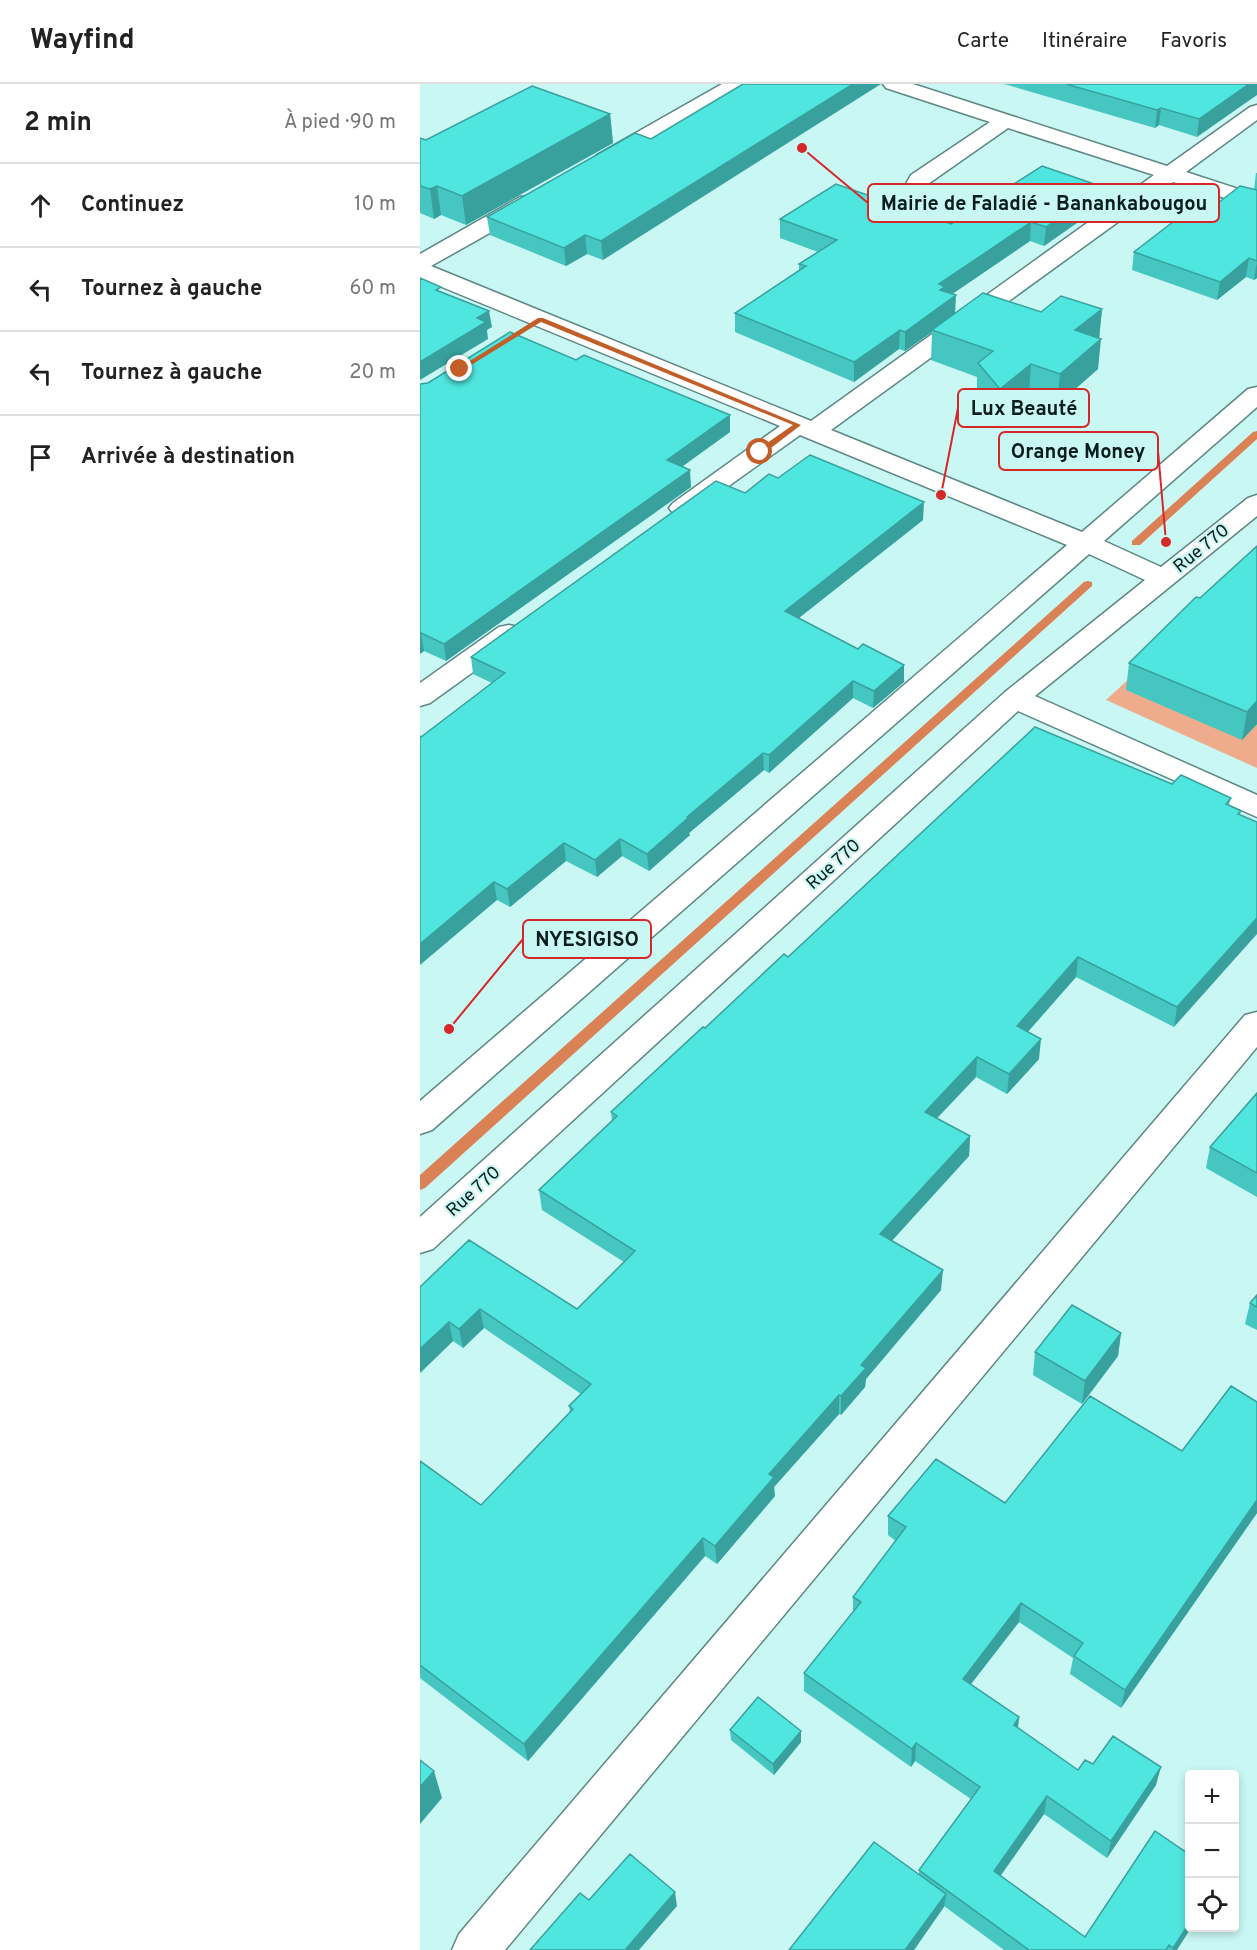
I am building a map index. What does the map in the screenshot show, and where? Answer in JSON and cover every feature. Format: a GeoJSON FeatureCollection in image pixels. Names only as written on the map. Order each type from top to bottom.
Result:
{"type":"FeatureCollection","features":[{"type":"Feature","properties":{"kind":"street"},"geometry":{"type":"LineString","coordinates":[[583,171],[736,84]]}},
{"type":"Feature","properties":{"kind":"street"},"geometry":{"type":"LineString","coordinates":[[892,84],[928,88],[1006,120],[1257,202]]}},
{"type":"Feature","properties":{"kind":"street"},"geometry":{"type":"LineString","coordinates":[[662,522],[806,428],[1257,111]]}},
{"type":"Feature","properties":{"kind":"street"},"geometry":{"type":"LineString","coordinates":[[960,217],[915,196],[914,189],[919,180],[1006,120]]}},
{"type":"Feature","properties":{"kind":"street"},"geometry":{"type":"LineString","coordinates":[[420,263],[542,194]]}},
{"type":"Feature","properties":{"kind":"street"},"geometry":{"type":"LineString","coordinates":[[420,270],[530,326],[806,428],[1086,543],[1164,578]]}},
{"type":"Feature","properties":{"kind":"street"},"geometry":{"type":"LineString","coordinates":[[420,1121],[1257,394]]}},
{"type":"Feature","properties":{"kind":"street","name":"Rue 770"},"geometry":{"type":"LineString","coordinates":[[420,1239],[1015,698],[1257,502]]}},
{"type":"Feature","properties":{"kind":"street"},"geometry":{"type":"LineString","coordinates":[[420,697],[526,620]]}},
{"type":"Feature","properties":{"kind":"street"},"geometry":{"type":"LineString","coordinates":[[1015,698],[1257,807]]}},
{"type":"Feature","properties":{"kind":"street"},"geometry":{"type":"LineString","coordinates":[[475,1950],[1257,1024]]}},
{"type":"Feature","properties":{"kind":"shaded area"},"geometry":{"type":"Polygon","coordinates":[[[1257,561],[1257,768],[1106,700],[1257,561]]]}},
{"type":"Feature","properties":{"kind":"building"},"geometry":{"type":"Polygon","coordinates":[[[743,84],[853,84],[601,241],[585,235],[564,248],[487,217],[635,133],[651,139],[743,84]]]}},
{"type":"Feature","properties":{"kind":"building"},"geometry":{"type":"Polygon","coordinates":[[[1066,84],[1249,84],[1199,119],[1161,108],[1157,110],[1066,84]]]}},
{"type":"Feature","properties":{"kind":"building"},"geometry":{"type":"Polygon","coordinates":[[[532,86],[610,114],[462,196],[437,186],[430,189],[420,186],[420,138],[426,140],[532,86]]]}},
{"type":"Feature","properties":{"kind":"building"},"geometry":{"type":"Polygon","coordinates":[[[1042,166],[1103,187],[1046,227],[1031,222],[939,284],[945,287],[940,290],[956,295],[905,332],[900,330],[854,362],[735,313],[806,266],[799,264],[837,240],[780,219],[836,184],[951,224],[1042,166]]]}},
{"type":"Feature","properties":{"kind":"building"},"geometry":{"type":"Polygon","coordinates":[[[1240,186],[1257,190],[1257,261],[1249,258],[1220,282],[1134,252],[1204,198],[1218,203],[1240,186]]]}},
{"type":"Feature","properties":{"kind":"building"},"geometry":{"type":"Polygon","coordinates":[[[420,278],[441,287],[436,290],[489,311],[477,318],[486,322],[420,362],[420,278]]]}},
{"type":"Feature","properties":{"kind":"building"},"geometry":{"type":"Polygon","coordinates":[[[983,293],[1041,312],[1061,296],[1102,309],[1075,330],[1101,339],[1060,374],[1031,364],[1000,389],[978,363],[993,351],[932,330],[983,293]]]}},
{"type":"Feature","properties":{"kind":"building"},"geometry":{"type":"Polygon","coordinates":[[[510,332],[576,360],[584,355],[730,415],[667,460],[690,470],[444,644],[420,634],[420,384],[428,383],[510,332]]]}},
{"type":"Feature","properties":{"kind":"building"},"geometry":{"type":"Polygon","coordinates":[[[810,455],[924,502],[785,611],[858,649],[863,644],[904,665],[874,691],[853,681],[769,755],[763,753],[647,854],[620,839],[595,860],[564,843],[507,889],[494,882],[420,944],[420,736],[505,673],[471,657],[716,481],[745,493],[769,474],[778,478],[810,455]]]}},
{"type":"Feature","properties":{"kind":"building"},"geometry":{"type":"Polygon","coordinates":[[[1257,546],[1257,701],[1247,712],[1129,663],[1196,597],[1200,598],[1257,546]]]}},
{"type":"Feature","properties":{"kind":"building"},"geometry":{"type":"Polygon","coordinates":[[[1035,727],[1172,784],[1181,775],[1231,798],[1226,804],[1241,811],[1238,814],[1257,822],[1257,918],[1177,1007],[1078,957],[1017,1026],[1041,1039],[1009,1074],[977,1057],[925,1112],[970,1136],[880,1234],[943,1270],[861,1365],[866,1368],[769,1474],[774,1477],[715,1546],[703,1538],[524,1744],[420,1665],[420,1461],[481,1505],[573,1409],[569,1406],[591,1384],[480,1309],[459,1329],[449,1322],[420,1349],[420,1287],[469,1240],[577,1309],[635,1251],[539,1190],[617,1116],[611,1112],[784,954],[788,957],[1035,727]]]}},
{"type":"Feature","properties":{"kind":"building"},"geometry":{"type":"Polygon","coordinates":[[[1257,1093],[1257,1173],[1210,1147],[1257,1093]]]}},
{"type":"Feature","properties":{"kind":"building"},"geometry":{"type":"Polygon","coordinates":[[[1257,1295],[1257,1307],[1250,1303],[1257,1295]]]}},
{"type":"Feature","properties":{"kind":"building"},"geometry":{"type":"Polygon","coordinates":[[[1072,1305],[1121,1333],[1085,1381],[1035,1352],[1072,1305]]]}},
{"type":"Feature","properties":{"kind":"building"},"geometry":{"type":"Polygon","coordinates":[[[1231,1386],[1257,1402],[1257,1500],[1125,1690],[1074,1656],[1083,1643],[1021,1603],[963,1679],[1019,1717],[1014,1725],[1078,1770],[1085,1760],[1093,1764],[1113,1736],[1161,1767],[1111,1841],[1047,1796],[994,1871],[1085,1937],[1155,1831],[1185,1852],[1185,1930],[1173,1948],[1169,1945],[1166,1950],[1029,1950],[919,1870],[980,1787],[916,1743],[912,1749],[804,1673],[861,1602],[853,1597],[906,1527],[888,1516],[936,1459],[1005,1503],[1090,1396],[1182,1451],[1231,1386]]]}},
{"type":"Feature","properties":{"kind":"building"},"geometry":{"type":"Polygon","coordinates":[[[758,1697],[801,1731],[773,1764],[730,1730],[758,1697]]]}},
{"type":"Feature","properties":{"kind":"building"},"geometry":{"type":"Polygon","coordinates":[[[420,1760],[434,1771],[420,1787],[420,1760]]]}},
{"type":"Feature","properties":{"kind":"building"},"geometry":{"type":"Polygon","coordinates":[[[874,1842],[946,1894],[905,1950],[789,1950],[874,1842]]]}},
{"type":"Feature","properties":{"kind":"building"},"geometry":{"type":"Polygon","coordinates":[[[630,1854],[675,1892],[625,1950],[530,1950],[580,1893],[589,1900],[630,1854]]]}},
{"type":"Feature","properties":{"kind":"waterway"},"geometry":{"type":"LineString","coordinates":[[1136,543],[1257,434]]}},
{"type":"Feature","properties":{"kind":"waterway"},"geometry":{"type":"LineString","coordinates":[[420,1184],[1088,584]]}},
{"type":"Feature","properties":{"kind":"place","name":"Mairie de Faladié - Banankabougou"},"geometry":{"type":"Point","coordinates":[802,148]}},
{"type":"Feature","properties":{"kind":"place","name":"Lux Beauté"},"geometry":{"type":"Point","coordinates":[941,495]}},
{"type":"Feature","properties":{"kind":"place","name":"Orange Money"},"geometry":{"type":"Point","coordinates":[1166,542]}},
{"type":"Feature","properties":{"kind":"place","name":"NYESIGISO"},"geometry":{"type":"Point","coordinates":[449,1029]}},
{"type":"Feature","properties":{"kind":"route"},"geometry":{"type":"LineString","coordinates":[[460,369],[540,320],[798,425],[760,452]]}}]}
